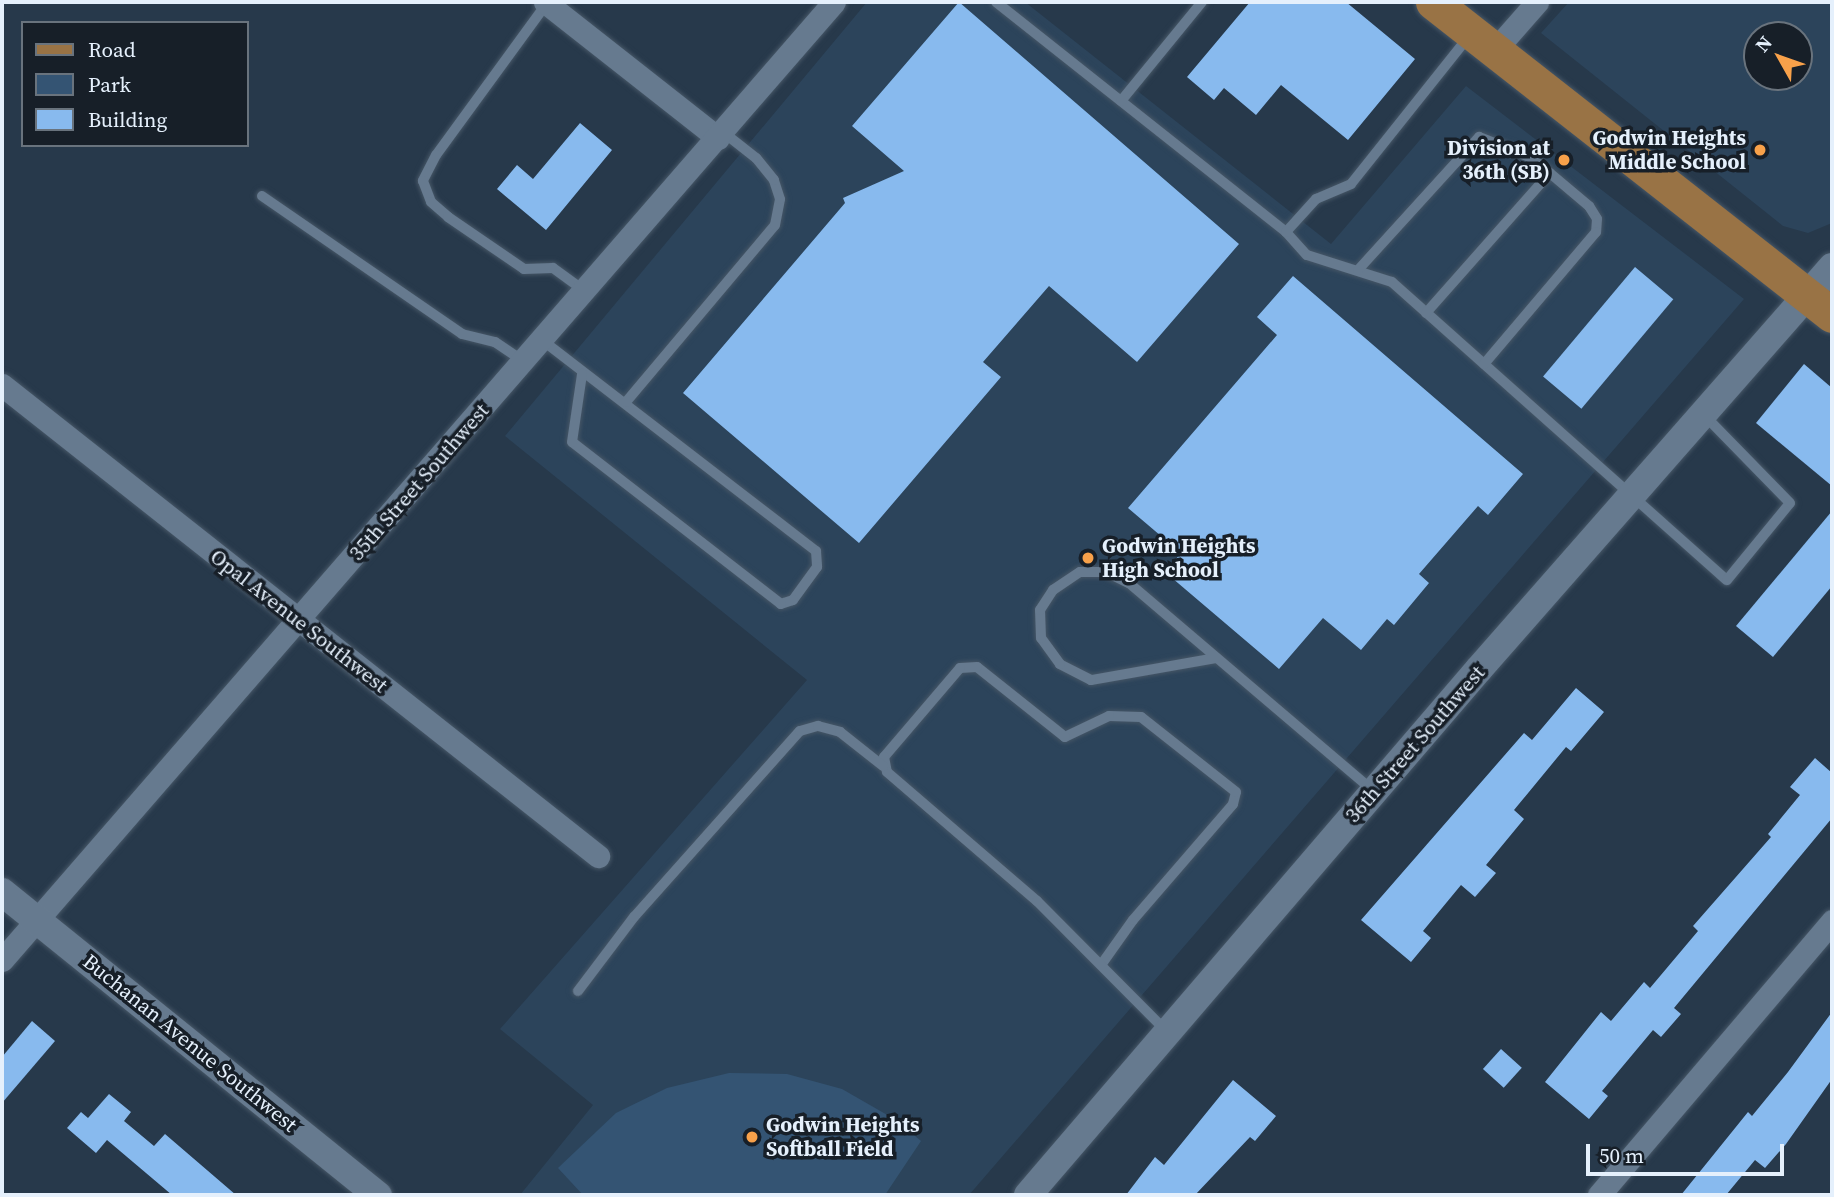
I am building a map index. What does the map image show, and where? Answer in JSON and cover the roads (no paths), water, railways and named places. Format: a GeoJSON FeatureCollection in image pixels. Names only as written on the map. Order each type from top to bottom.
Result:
{"type":"FeatureCollection","features":[{"type":"Feature","properties":{"kind":"main road"},"geometry":{"type":"LineString","coordinates":[[1433,2],[1819,305]]}},
{"type":"Feature","properties":{"kind":"street","name":"35th Street Southwest"},"geometry":{"type":"LineString","coordinates":[[2,960],[834,2]]}},
{"type":"Feature","properties":{"kind":"street"},"geometry":{"type":"LineString","coordinates":[[1483,42],[1537,2]]}},
{"type":"Feature","properties":{"kind":"street"},"geometry":{"type":"LineString","coordinates":[[546,3],[720,135]]}},
{"type":"Feature","properties":{"kind":"street","name":"36th Street Southwest"},"geometry":{"type":"LineString","coordinates":[[1028,1195],[1702,413],[1819,305],[1832,267]]}},
{"type":"Feature","properties":{"kind":"street","name":"Opal Avenue Southwest"},"geometry":{"type":"LineString","coordinates":[[2,385],[598,856]]}},
{"type":"Feature","properties":{"kind":"street","name":"Buchanan Avenue Southwest"},"geometry":{"type":"LineString","coordinates":[[2,892],[378,1195]]}},
{"type":"Feature","properties":{"kind":"street"},"geometry":{"type":"LineString","coordinates":[[1603,1194],[1832,921]]}},
{"type":"Feature","properties":{"kind":"lane"},"geometry":{"type":"LineString","coordinates":[[996,2],[1286,232],[1307,255],[1392,282],[1727,580],[1790,503],[1702,413]]}},
{"type":"Feature","properties":{"kind":"lane"},"geometry":{"type":"LineString","coordinates":[[1121,101],[1202,2]]}},
{"type":"Feature","properties":{"kind":"lane"},"geometry":{"type":"LineString","coordinates":[[546,3],[436,155],[423,181],[432,202],[448,217],[524,269],[553,268],[585,291]]}},
{"type":"Feature","properties":{"kind":"lane"},"geometry":{"type":"LineString","coordinates":[[1286,232],[1316,199],[1351,184],[1483,42]]}},
{"type":"Feature","properties":{"kind":"lane"},"geometry":{"type":"LineString","coordinates":[[626,402],[775,225],[780,199],[774,180],[756,158],[720,135]]}},
{"type":"Feature","properties":{"kind":"lane"},"geometry":{"type":"LineString","coordinates":[[1358,270],[1479,137],[1507,145],[1550,173],[1589,206],[1597,219],[1596,232],[1484,364]]}},
{"type":"Feature","properties":{"kind":"lane"},"geometry":{"type":"LineString","coordinates":[[1426,313],[1550,173]]}},
{"type":"Feature","properties":{"kind":"lane"},"geometry":{"type":"LineString","coordinates":[[262,196],[462,334],[495,342],[523,362]]}},
{"type":"Feature","properties":{"kind":"lane"},"geometry":{"type":"LineString","coordinates":[[542,340],[582,374],[626,402],[816,551],[817,567],[793,600],[781,604],[572,442],[582,374]]}},
{"type":"Feature","properties":{"kind":"lane"},"geometry":{"type":"LineString","coordinates":[[1216,658],[1091,680],[1060,664],[1041,638],[1040,610],[1053,590],[1080,572],[1106,572],[1129,583],[1374,792]]}},
{"type":"Feature","properties":{"kind":"lane"},"geometry":{"type":"LineString","coordinates":[[883,765],[884,757],[960,668],[967,665],[977,667],[1065,737],[1108,716],[1141,718],[1230,784],[1236,792],[1233,804],[1133,920],[1101,965]]}},
{"type":"Feature","properties":{"kind":"lane"},"geometry":{"type":"LineString","coordinates":[[578,991],[634,917],[800,731],[818,726],[840,732],[883,765],[1037,901],[1168,1033]]}},
{"type":"Feature","properties":{"kind":"place","name":"Godwin Heights Middle School"},"geometry":{"type":"Point","coordinates":[1760,150]}},
{"type":"Feature","properties":{"kind":"place","name":"Division at 36th (SB)"},"geometry":{"type":"Point","coordinates":[1564,160]}},
{"type":"Feature","properties":{"kind":"place","name":"Godwin Heights High School"},"geometry":{"type":"Point","coordinates":[1088,558]}},
{"type":"Feature","properties":{"kind":"place","name":"Godwin Heights Softball Field"},"geometry":{"type":"Point","coordinates":[752,1137]}}]}
